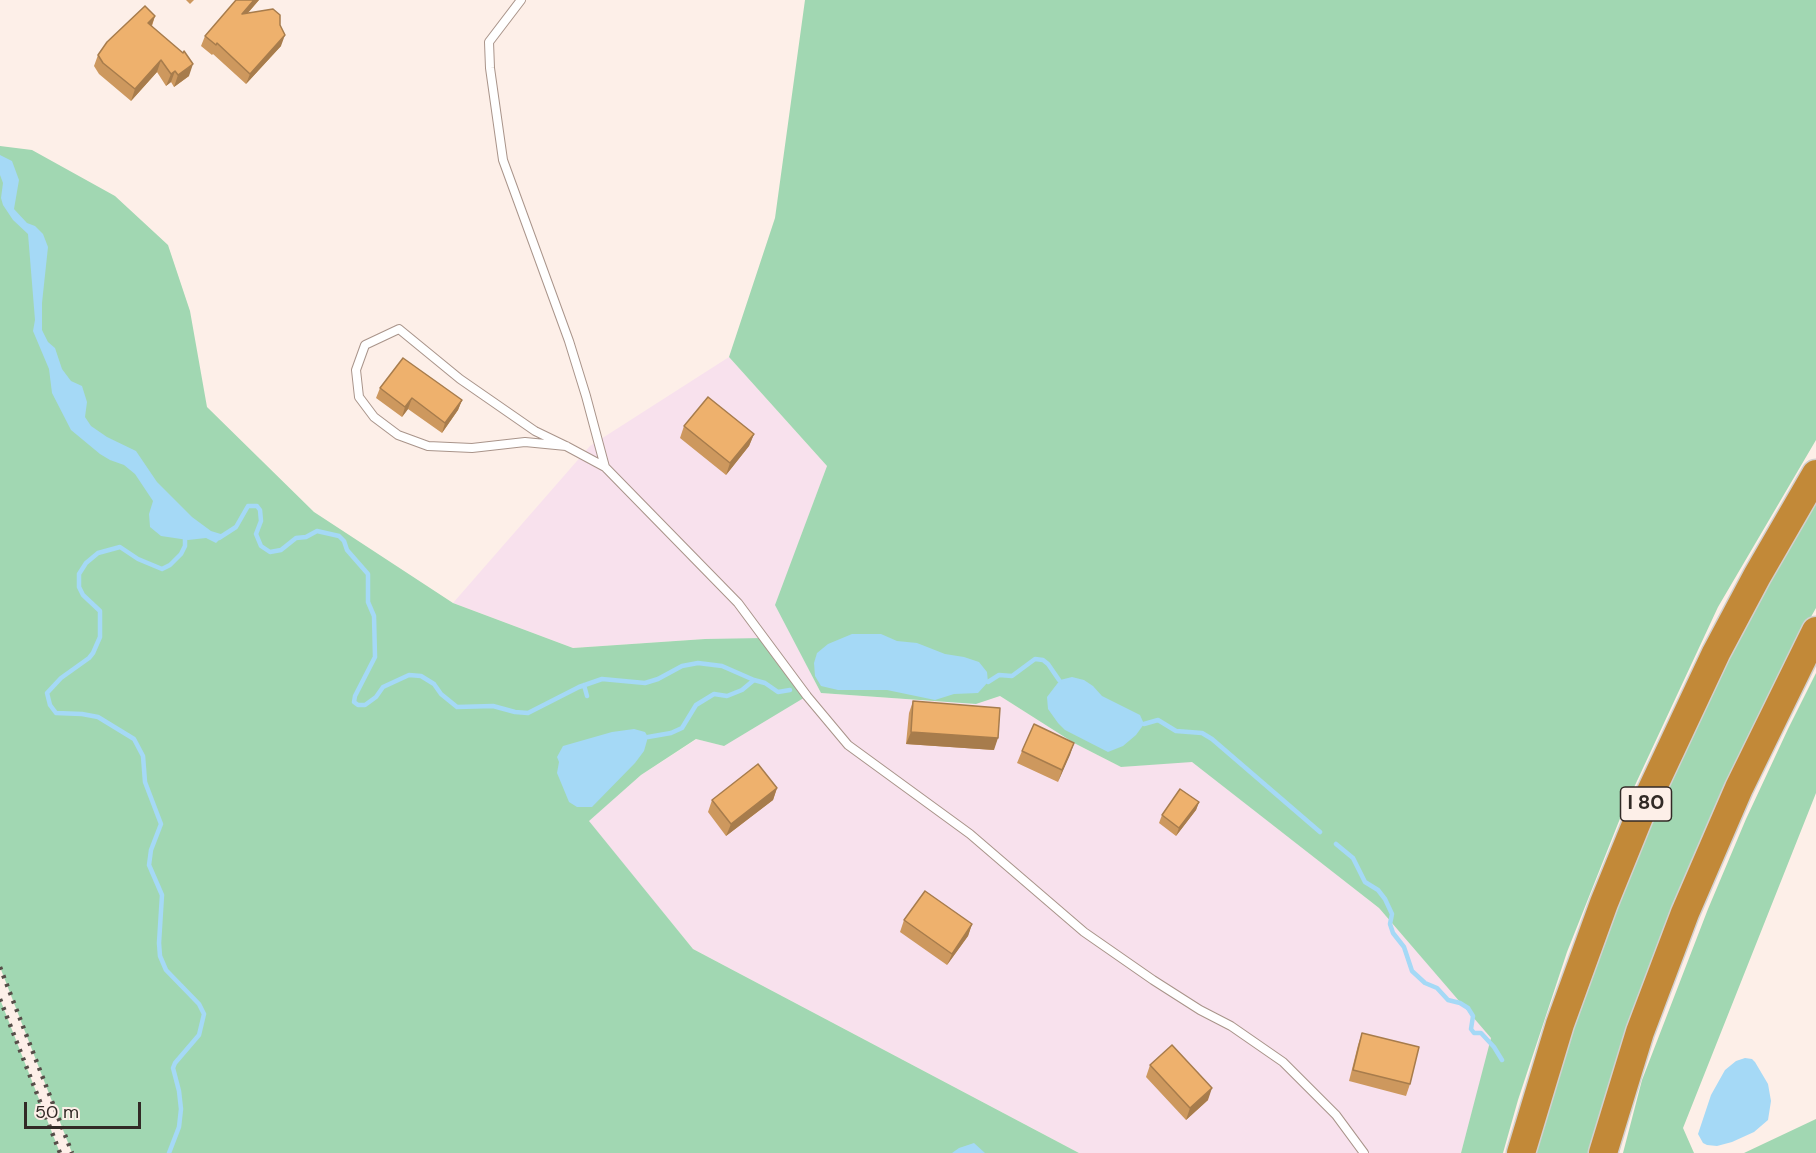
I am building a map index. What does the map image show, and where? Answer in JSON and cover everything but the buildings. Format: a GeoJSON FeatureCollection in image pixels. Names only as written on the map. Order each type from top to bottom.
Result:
{"type":"FeatureCollection","features":[{"type":"Feature","properties":{"kind":"highway","name":"I 80"},"geometry":{"type":"LineString","coordinates":[[1521,1153],[1560,1024],[1604,903],[1639,818],[1716,653],[1816,474]]}},
{"type":"Feature","properties":{"kind":"highway"},"geometry":{"type":"LineString","coordinates":[[1603,1153],[1640,1032],[1684,913],[1738,788],[1816,632]]}},
{"type":"Feature","properties":{"kind":"lane"},"geometry":{"type":"LineString","coordinates":[[521,0],[489,42],[490,68],[503,160],[569,341],[604,467]]}},
{"type":"Feature","properties":{"kind":"lane"},"geometry":{"type":"LineString","coordinates":[[566,446],[525,442],[472,448],[428,446],[398,435],[374,417],[359,397],[356,370],[365,345],[399,329],[460,379],[535,430],[566,446],[604,467],[738,603],[807,696],[848,745],[970,834],[1084,932],[1153,981],[1200,1010],[1232,1026],[1283,1062],[1336,1115],[1364,1153]]}},
{"type":"Feature","properties":{"kind":"shaded area"},"geometry":{"type":"Polygon","coordinates":[[[729,357],[827,466],[776,605],[821,693],[976,704],[1000,696],[1074,743],[1121,767],[1192,761],[1379,908],[1492,1038],[1461,1153],[1079,1153],[693,949],[588,821],[641,775],[697,739],[724,746],[705,639],[573,648],[453,603],[590,446],[729,357]]]}},
{"type":"Feature","properties":{"kind":"green space"},"geometry":{"type":"Polygon","coordinates":[[[805,0],[1816,0],[1816,440],[1718,607],[1623,811],[1567,952],[1503,1153],[1461,1153],[1491,1038],[1379,908],[1192,762],[1121,767],[1074,743],[1000,696],[976,704],[821,693],[775,605],[827,466],[729,357],[775,218],[805,0]]]}},
{"type":"Feature","properties":{"kind":"green space"},"geometry":{"type":"Polygon","coordinates":[[[0,146],[32,150],[115,196],[168,245],[190,311],[207,407],[314,512],[453,603],[573,648],[705,639],[764,638],[807,696],[724,746],[696,739],[641,775],[589,821],[693,949],[1079,1153],[72,1153],[0,967],[0,146]]]}},
{"type":"Feature","properties":{"kind":"green space"},"geometry":{"type":"Polygon","coordinates":[[[1816,495],[1816,608],[1783,666],[1643,990],[1588,1153],[1534,1153],[1564,1048],[1643,838],[1747,618],[1816,495]]]}},
{"type":"Feature","properties":{"kind":"green space"},"geometry":{"type":"Polygon","coordinates":[[[1816,673],[1816,793],[1683,1128],[1694,1153],[1623,1153],[1642,1080],[1708,909],[1746,819],[1816,673]]]}},
{"type":"Feature","properties":{"kind":"green space"},"geometry":{"type":"Polygon","coordinates":[[[0,999],[60,1153],[0,1153],[0,999]]]}},
{"type":"Feature","properties":{"kind":"green space"},"geometry":{"type":"Polygon","coordinates":[[[1816,1119],[1816,1153],[1744,1153],[1816,1119]]]}},
{"type":"Feature","properties":{"kind":"water"},"geometry":{"type":"Polygon","coordinates":[[[0,155],[12,161],[19,180],[14,209],[27,223],[35,226],[43,234],[48,247],[42,303],[42,330],[48,342],[55,348],[62,369],[71,381],[82,386],[87,402],[85,417],[91,426],[107,437],[136,451],[157,482],[192,517],[211,531],[224,535],[216,543],[206,538],[188,540],[161,536],[150,527],[149,514],[153,501],[135,474],[124,465],[100,454],[71,430],[52,393],[49,369],[33,331],[35,320],[28,234],[13,220],[3,205],[0,155]]]}},
{"type":"Feature","properties":{"kind":"water"},"geometry":{"type":"Polygon","coordinates":[[[852,634],[881,634],[897,641],[917,643],[945,654],[979,662],[987,672],[988,682],[978,693],[954,694],[935,700],[887,690],[838,690],[821,686],[815,676],[814,663],[817,653],[828,644],[852,634]]]}},
{"type":"Feature","properties":{"kind":"water"},"geometry":{"type":"Polygon","coordinates":[[[1072,677],[1084,680],[1102,696],[1140,715],[1144,724],[1136,735],[1123,746],[1108,752],[1065,730],[1048,709],[1047,697],[1060,680],[1072,677]]]}},
{"type":"Feature","properties":{"kind":"water"},"geometry":{"type":"Polygon","coordinates":[[[634,729],[645,732],[648,737],[644,751],[635,763],[592,807],[577,807],[569,802],[557,773],[559,762],[557,757],[563,746],[612,732],[634,729]]]}},
{"type":"Feature","properties":{"kind":"water"},"geometry":{"type":"Polygon","coordinates":[[[1745,1058],[1755,1062],[1768,1084],[1771,1101],[1768,1120],[1754,1132],[1732,1142],[1717,1146],[1707,1145],[1703,1143],[1698,1134],[1711,1095],[1725,1070],[1736,1061],[1745,1058]]]}},
{"type":"Feature","properties":{"kind":"water"},"geometry":{"type":"Polygon","coordinates":[[[974,1143],[985,1153],[952,1153],[959,1148],[974,1143]]]}},
{"type":"Feature","properties":{"kind":"waterway"},"geometry":{"type":"LineString","coordinates":[[219,538],[236,527],[248,506],[257,506],[260,510],[261,521],[256,534],[261,546],[270,552],[281,550],[296,538],[306,537],[317,531],[339,536],[344,541],[347,550],[368,574],[368,602],[374,616],[375,657],[355,696],[354,702],[358,705],[365,705],[376,697],[383,687],[409,675],[421,676],[434,684],[441,694],[457,707],[493,706],[528,713],[579,687],[602,679],[645,683],[682,666],[698,663],[722,666],[754,680]]}},
{"type":"Feature","properties":{"kind":"waterway"},"geometry":{"type":"LineString","coordinates":[[169,1153],[179,1127],[181,1109],[173,1068],[199,1035],[204,1014],[199,1004],[166,970],[160,956],[162,895],[149,865],[151,850],[161,824],[145,782],[143,756],[134,739],[98,717],[56,713],[50,705],[47,693],[61,678],[89,658],[100,637],[100,611],[83,595],[79,587],[79,574],[86,563],[98,553],[120,547],[138,559],[162,569],[170,565],[181,554],[185,546],[185,536]]}},
{"type":"Feature","properties":{"kind":"waterway"},"geometry":{"type":"LineString","coordinates":[[988,682],[999,675],[1012,676],[1035,659],[1043,660],[1048,664],[1059,680]]}},
{"type":"Feature","properties":{"kind":"waterway"},"geometry":{"type":"LineString","coordinates":[[648,737],[671,733],[682,728],[696,705],[714,694],[727,696],[742,690],[754,680],[765,683],[778,692],[790,690]]}},
{"type":"Feature","properties":{"kind":"waterway"},"geometry":{"type":"LineString","coordinates":[[584,685],[587,696]]}},
{"type":"Feature","properties":{"kind":"waterway"},"geometry":{"type":"LineString","coordinates":[[1144,724],[1158,720],[1176,731],[1202,733],[1212,739],[1320,832]]}},
{"type":"Feature","properties":{"kind":"waterway"},"geometry":{"type":"LineString","coordinates":[[1336,844],[1353,858],[1365,882],[1378,890],[1385,899],[1392,914],[1390,924],[1393,933],[1404,947],[1412,971],[1425,983],[1437,988],[1448,1000],[1468,1008],[1473,1016],[1471,1029],[1474,1033],[1481,1033],[1502,1060]]}},
{"type":"Feature","properties":{"kind":"railway"},"geometry":{"type":"LineString","coordinates":[[0,967],[72,1153]]}},
{"type":"Feature","properties":{"kind":"railway"},"geometry":{"type":"LineString","coordinates":[[0,999],[60,1153]]}}]}
